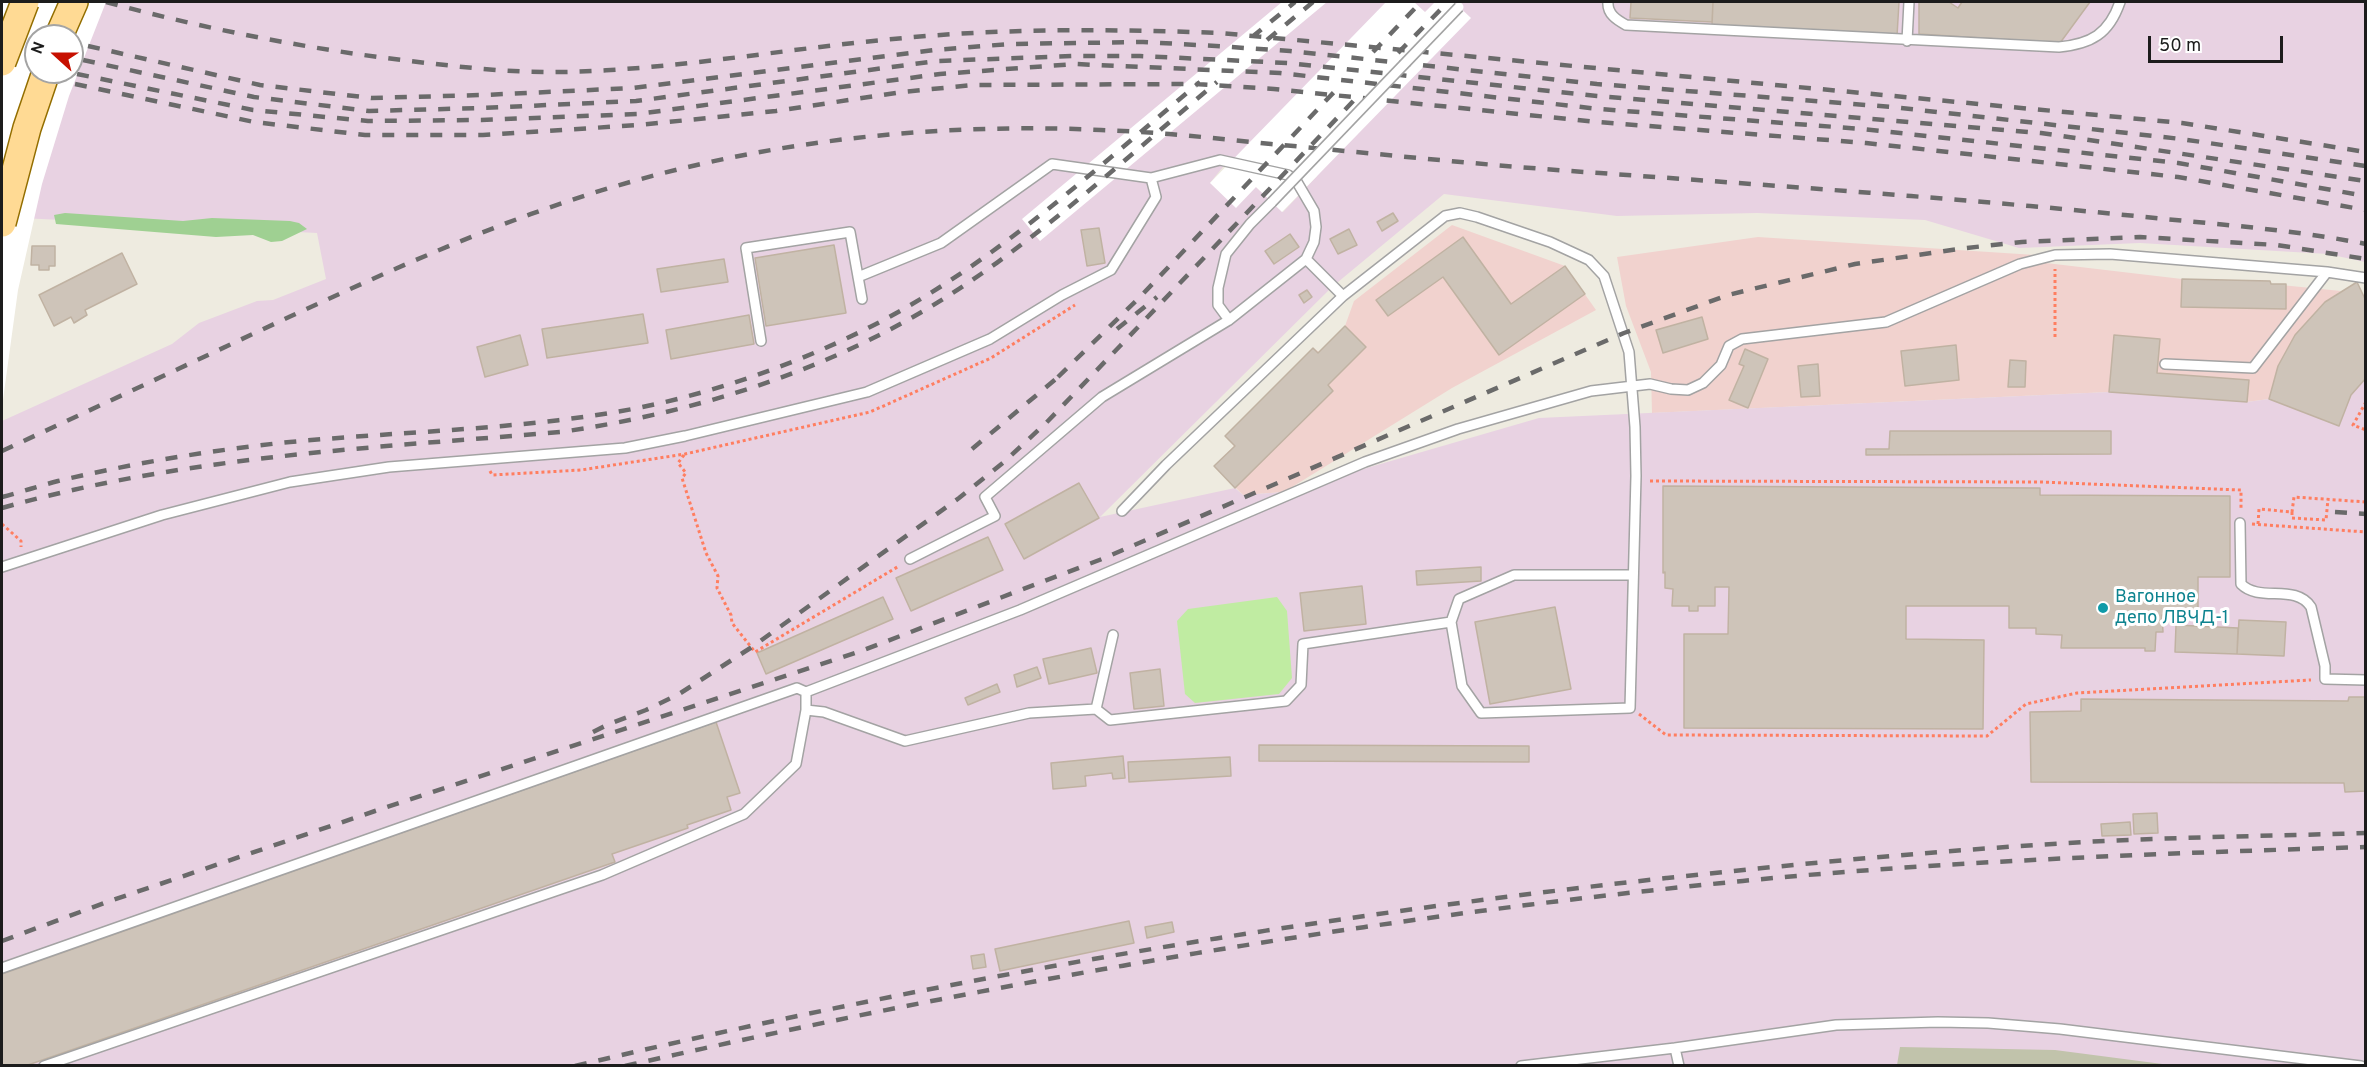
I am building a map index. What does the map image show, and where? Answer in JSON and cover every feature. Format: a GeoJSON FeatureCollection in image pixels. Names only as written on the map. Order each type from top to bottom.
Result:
{"type":"FeatureCollection","features":[{"type":"Feature","properties":{"kind":"main road"},"geometry":{"type":"LineString","coordinates":[[2,62],[25,2]]}},
{"type":"Feature","properties":{"kind":"main road"},"geometry":{"type":"LineString","coordinates":[[64,24],[74,2]]}},
{"type":"Feature","properties":{"kind":"main road"},"geometry":{"type":"LineString","coordinates":[[2,223],[25,135],[42,84]]}},
{"type":"Feature","properties":{"kind":"lane"},"geometry":{"type":"LineString","coordinates":[[1608,2],[1614,18],[1626,26],[1907,41],[2059,46],[2076,45],[2097,37],[2112,21],[2120,2]]}},
{"type":"Feature","properties":{"kind":"lane"},"geometry":{"type":"LineString","coordinates":[[1907,41],[1910,2]]}},
{"type":"Feature","properties":{"kind":"lane"},"geometry":{"type":"LineString","coordinates":[[1229,320],[1218,305],[1218,288],[1226,254],[1250,224],[1462,4]]}},
{"type":"Feature","properties":{"kind":"lane"},"geometry":{"type":"LineString","coordinates":[[858,277],[941,243],[1052,165],[1151,177],[1220,160],[1288,175],[1297,182],[1314,211],[1316,227],[1314,242],[1306,259],[1229,320],[1102,397],[985,497],[995,516],[910,559]]}},
{"type":"Feature","properties":{"kind":"lane"},"geometry":{"type":"LineString","coordinates":[[2,567],[162,515],[290,482],[389,466],[625,448],[685,436],[867,392],[990,339],[1062,295],[1111,270],[1156,197],[1151,177]]}},
{"type":"Feature","properties":{"kind":"lane"},"geometry":{"type":"LineString","coordinates":[[1122,511],[1166,465],[1342,296],[1445,216],[1460,213],[1550,242],[1589,260],[1604,276],[1629,352],[1636,481],[1630,708],[1481,713],[1462,686],[1451,622],[1459,599],[1514,575],[1633,575]]}},
{"type":"Feature","properties":{"kind":"lane"},"geometry":{"type":"LineString","coordinates":[[760,341],[746,248],[850,232],[862,299]]}},
{"type":"Feature","properties":{"kind":"lane"},"geometry":{"type":"LineString","coordinates":[[2,968],[797,688],[806,692],[1020,610],[1365,462],[1458,429],[1591,391],[1650,384],[1688,390],[1703,383],[1721,364],[1729,346],[1742,339],[1886,322],[2020,264],[2055,255],[2110,254],[2327,272],[2366,278]]}},
{"type":"Feature","properties":{"kind":"lane"},"geometry":{"type":"LineString","coordinates":[[1306,259],[1342,296]]}},
{"type":"Feature","properties":{"kind":"lane"},"geometry":{"type":"LineString","coordinates":[[2165,364],[2253,368],[2327,272]]}},
{"type":"Feature","properties":{"kind":"lane"},"geometry":{"type":"LineString","coordinates":[[2240,523],[2241,584],[2252,592],[2294,595],[2307,602],[2311,607],[2323,657],[2325,679],[2366,680]]}},
{"type":"Feature","properties":{"kind":"lane"},"geometry":{"type":"LineString","coordinates":[[806,710],[824,712],[905,741],[1029,713],[1096,709],[1110,720],[1286,701],[1301,685],[1303,644],[1451,622]]}},
{"type":"Feature","properties":{"kind":"lane"},"geometry":{"type":"LineString","coordinates":[[1096,709],[1113,635]]}},
{"type":"Feature","properties":{"kind":"lane"},"geometry":{"type":"LineString","coordinates":[[44,1065],[602,875],[744,814],[796,764],[806,710],[806,692]]}},
{"type":"Feature","properties":{"kind":"lane"},"geometry":{"type":"LineString","coordinates":[[1521,1065],[1675,1048],[1836,1025],[1887,1022],[1988,1023],[2060,1029],[2361,1065]]}},
{"type":"Feature","properties":{"kind":"lane"},"geometry":{"type":"LineString","coordinates":[[1675,1048],[1679,1065]]}},
{"type":"Feature","properties":{"kind":"path"},"geometry":{"type":"LineString","coordinates":[[2055,255],[2055,337]]}},
{"type":"Feature","properties":{"kind":"path"},"geometry":{"type":"LineString","coordinates":[[2366,402],[2353,425],[2366,430]]}},
{"type":"Feature","properties":{"kind":"path"},"geometry":{"type":"LineString","coordinates":[[685,454],[678,464],[686,473],[682,478],[706,553],[718,576],[717,588],[731,615],[732,623],[756,652],[910,559]]}},
{"type":"Feature","properties":{"kind":"path"},"geometry":{"type":"LineString","coordinates":[[1636,481],[2040,482],[2241,490],[2240,523],[2366,532]]}},
{"type":"Feature","properties":{"kind":"path"},"geometry":{"type":"LineString","coordinates":[[2328,499],[2326,520],[2292,518],[2294,496],[2366,502]]}},
{"type":"Feature","properties":{"kind":"path"},"geometry":{"type":"LineString","coordinates":[[2258,524],[2259,509],[2292,512]]}},
{"type":"Feature","properties":{"kind":"path"},"geometry":{"type":"LineString","coordinates":[[2308,528],[2309,519]]}},
{"type":"Feature","properties":{"kind":"path"},"geometry":{"type":"LineString","coordinates":[[2,524],[21,541],[19,561]]}},
{"type":"Feature","properties":{"kind":"path"},"geometry":{"type":"LineString","coordinates":[[1630,708],[1666,735],[1987,736],[2026,704],[2077,693],[2325,679]]}},
{"type":"Feature","properties":{"kind":"shaded area"},"geometry":{"type":"Polygon","coordinates":[[[2,2],[2365,2],[2365,262],[2328,254],[2140,243],[2019,248],[1925,220],[1757,213],[1617,216],[1444,194],[1332,287],[1100,517],[1235,488],[1243,495],[1284,492],[1539,418],[2109,392],[2247,402],[2269,399],[2339,426],[2351,395],[2365,378],[2365,1065],[2,1065],[2,421],[172,344],[199,323],[257,301],[273,300],[326,279],[317,233],[2,217],[2,2]],[[1231,157],[1210,183],[1256,187],[1283,212],[1317,176],[1231,157]]]}},
{"type":"Feature","properties":{"kind":"shaded area"},"geometry":{"type":"Polygon","coordinates":[[[1452,225],[1565,266],[1596,310],[1452,388],[1284,492],[1243,495],[1214,466],[1234,446],[1225,436],[1313,348],[1319,352],[1345,326],[1354,301],[1452,225]]]}},
{"type":"Feature","properties":{"kind":"shaded area"},"geometry":{"type":"Polygon","coordinates":[[[1758,237],[2035,255],[2046,263],[2182,279],[2270,281],[2271,284],[2341,291],[2325,302],[2295,335],[2278,366],[2269,399],[2247,402],[2109,392],[1652,413],[1651,372],[1626,306],[1617,257],[1758,237]]]}},
{"type":"Feature","properties":{"kind":"shaded area"},"geometry":{"type":"Polygon","coordinates":[[[1900,1047],[2055,1050],[2170,1065],[1897,1065],[1900,1047]]]}},
{"type":"Feature","properties":{"kind":"green space"},"geometry":{"type":"Polygon","coordinates":[[[65,213],[183,221],[212,218],[290,221],[299,223],[307,229],[282,241],[271,242],[253,235],[216,237],[56,224],[54,215],[65,213]]]}},
{"type":"Feature","properties":{"kind":"green space"},"geometry":{"type":"Polygon","coordinates":[[[1277,597],[1287,611],[1292,678],[1279,694],[1195,703],[1185,694],[1177,621],[1188,609],[1277,597]]]}},
{"type":"Feature","properties":{"kind":"pier"},"geometry":{"type":"Polygon","coordinates":[[[2,2],[106,2],[84,58],[84,24],[24,24],[24,84],[74,84],[42,184],[18,290],[2,407],[2,2]]]}},
{"type":"Feature","properties":{"kind":"pier"},"geometry":{"type":"Polygon","coordinates":[[[1282,2],[1327,2],[1040,241],[1022,219],[1282,2]]]}},
{"type":"Feature","properties":{"kind":"pier"},"geometry":{"type":"Polygon","coordinates":[[[1386,2],[1414,2],[1425,12],[1435,2],[1454,2],[1471,18],[1282,212],[1256,187],[1236,208],[1210,183],[1386,2]]]}},
{"type":"Feature","properties":{"kind":"building"},"geometry":{"type":"Polygon","coordinates":[[[1631,2],[1713,2],[1712,22],[1630,18],[1631,2]]]}},
{"type":"Feature","properties":{"kind":"building"},"geometry":{"type":"Polygon","coordinates":[[[1713,2],[1899,2],[1897,36],[1712,26],[1713,2]]]}},
{"type":"Feature","properties":{"kind":"building"},"geometry":{"type":"Polygon","coordinates":[[[1919,2],[1949,2],[1958,8],[1962,2],[2090,2],[2060,43],[1919,34],[1919,2]]]}},
{"type":"Feature","properties":{"kind":"building"},"geometry":{"type":"Polygon","coordinates":[[[1393,213],[1398,221],[1382,231],[1377,222],[1393,213]]]}},
{"type":"Feature","properties":{"kind":"building"},"geometry":{"type":"Polygon","coordinates":[[[1099,228],[1105,263],[1087,266],[1081,230],[1099,228]]]}},
{"type":"Feature","properties":{"kind":"building"},"geometry":{"type":"Polygon","coordinates":[[[1349,229],[1357,245],[1338,254],[1330,239],[1349,229]]]}},
{"type":"Feature","properties":{"kind":"building"},"geometry":{"type":"Polygon","coordinates":[[[1290,234],[1299,247],[1274,264],[1265,251],[1290,234]]]}},
{"type":"Feature","properties":{"kind":"building"},"geometry":{"type":"Polygon","coordinates":[[[1463,237],[1511,304],[1565,266],[1585,294],[1499,355],[1443,277],[1388,316],[1376,300],[1463,237]]]}},
{"type":"Feature","properties":{"kind":"building"},"geometry":{"type":"Polygon","coordinates":[[[834,245],[846,313],[766,326],[755,258],[834,245]]]}},
{"type":"Feature","properties":{"kind":"building"},"geometry":{"type":"Polygon","coordinates":[[[32,246],[55,246],[55,266],[49,266],[49,270],[39,270],[39,265],[31,265],[32,246]]]}},
{"type":"Feature","properties":{"kind":"building"},"geometry":{"type":"Polygon","coordinates":[[[122,253],[137,284],[85,310],[87,315],[74,323],[71,317],[54,326],[39,295],[122,253]]]}},
{"type":"Feature","properties":{"kind":"building"},"geometry":{"type":"Polygon","coordinates":[[[724,259],[728,282],[661,292],[657,269],[724,259]]]}},
{"type":"Feature","properties":{"kind":"building"},"geometry":{"type":"Polygon","coordinates":[[[2182,279],[2270,281],[2271,284],[2286,284],[2286,309],[2181,307],[2182,279]]]}},
{"type":"Feature","properties":{"kind":"building"},"geometry":{"type":"Polygon","coordinates":[[[2357,282],[2366,301],[2366,378],[2351,395],[2339,426],[2269,399],[2278,366],[2295,335],[2325,302],[2357,282]]]}},
{"type":"Feature","properties":{"kind":"building"},"geometry":{"type":"Polygon","coordinates":[[[1307,290],[1312,297],[1304,303],[1299,295],[1307,290]]]}},
{"type":"Feature","properties":{"kind":"building"},"geometry":{"type":"Polygon","coordinates":[[[643,314],[648,343],[547,358],[542,329],[643,314]]]}},
{"type":"Feature","properties":{"kind":"building"},"geometry":{"type":"Polygon","coordinates":[[[749,315],[754,344],[671,359],[666,330],[749,315]]]}},
{"type":"Feature","properties":{"kind":"building"},"geometry":{"type":"Polygon","coordinates":[[[1702,317],[1708,339],[1663,353],[1656,330],[1702,317]]]}},
{"type":"Feature","properties":{"kind":"building"},"geometry":{"type":"Polygon","coordinates":[[[1345,326],[1366,347],[1328,385],[1333,391],[1235,488],[1214,466],[1235,446],[1225,436],[1313,348],[1318,353],[1345,326]]]}},
{"type":"Feature","properties":{"kind":"building"},"geometry":{"type":"Polygon","coordinates":[[[520,335],[528,365],[485,377],[477,347],[520,335]]]}},
{"type":"Feature","properties":{"kind":"building"},"geometry":{"type":"Polygon","coordinates":[[[2114,335],[2160,339],[2157,373],[2249,380],[2247,402],[2109,392],[2114,335]]]}},
{"type":"Feature","properties":{"kind":"building"},"geometry":{"type":"Polygon","coordinates":[[[1956,345],[1959,380],[1905,386],[1901,351],[1956,345]]]}},
{"type":"Feature","properties":{"kind":"building"},"geometry":{"type":"Polygon","coordinates":[[[1745,349],[1768,359],[1748,408],[1729,400],[1744,366],[1739,364],[1745,349]]]}},
{"type":"Feature","properties":{"kind":"building"},"geometry":{"type":"Polygon","coordinates":[[[2010,360],[2026,361],[2025,387],[2008,387],[2010,360]]]}},
{"type":"Feature","properties":{"kind":"building"},"geometry":{"type":"Polygon","coordinates":[[[1818,364],[1820,396],[1801,397],[1798,366],[1818,364]]]}},
{"type":"Feature","properties":{"kind":"building"},"geometry":{"type":"Polygon","coordinates":[[[1890,431],[2111,431],[2111,454],[1866,455],[1866,449],[1889,449],[1890,431]]]}},
{"type":"Feature","properties":{"kind":"building"},"geometry":{"type":"Polygon","coordinates":[[[1079,483],[1099,518],[1024,559],[1005,524],[1079,483]]]}},
{"type":"Feature","properties":{"kind":"building","name":"Вагонное депо ЛВЧД-1"},"geometry":{"type":"Polygon","coordinates":[[[1663,486],[2040,488],[2040,495],[2230,496],[2230,577],[2198,577],[2198,615],[2162,615],[2163,632],[2156,632],[2155,651],[2145,651],[2145,648],[2061,648],[2062,635],[2036,634],[2036,628],[2009,628],[2009,606],[1906,606],[1906,639],[1984,640],[1983,729],[1684,728],[1684,634],[1728,634],[1729,587],[1715,587],[1715,606],[1698,606],[1698,611],[1689,611],[1689,606],[1672,606],[1673,589],[1665,588],[1665,572],[1663,573],[1663,486]]]}},
{"type":"Feature","properties":{"kind":"building"},"geometry":{"type":"Polygon","coordinates":[[[988,537],[1003,570],[911,611],[896,578],[988,537]]]}},
{"type":"Feature","properties":{"kind":"building"},"geometry":{"type":"Polygon","coordinates":[[[1481,567],[1481,581],[1417,585],[1416,571],[1481,567]]]}},
{"type":"Feature","properties":{"kind":"building"},"geometry":{"type":"Polygon","coordinates":[[[1362,586],[1366,624],[1304,631],[1300,593],[1362,586]]]}},
{"type":"Feature","properties":{"kind":"building"},"geometry":{"type":"Polygon","coordinates":[[[883,597],[893,619],[766,674],[757,653],[883,597]]]}},
{"type":"Feature","properties":{"kind":"building"},"geometry":{"type":"Polygon","coordinates":[[[1555,607],[1571,689],[1490,704],[1475,622],[1555,607]]]}},
{"type":"Feature","properties":{"kind":"building"},"geometry":{"type":"Polygon","coordinates":[[[2239,620],[2286,622],[2284,656],[2237,654],[2239,620]]]}},
{"type":"Feature","properties":{"kind":"building"},"geometry":{"type":"Polygon","coordinates":[[[2176,625],[2238,628],[2237,654],[2175,652],[2176,625]]]}},
{"type":"Feature","properties":{"kind":"building"},"geometry":{"type":"Polygon","coordinates":[[[1091,648],[1097,673],[1049,684],[1043,659],[1091,648]]]}},
{"type":"Feature","properties":{"kind":"building"},"geometry":{"type":"Polygon","coordinates":[[[1037,667],[1041,678],[1017,687],[1014,675],[1037,667]]]}},
{"type":"Feature","properties":{"kind":"building"},"geometry":{"type":"Polygon","coordinates":[[[1160,669],[1164,706],[1134,709],[1130,673],[1160,669]]]}},
{"type":"Feature","properties":{"kind":"building"},"geometry":{"type":"Polygon","coordinates":[[[997,684],[1000,692],[968,705],[965,698],[997,684]]]}},
{"type":"Feature","properties":{"kind":"building"},"geometry":{"type":"Polygon","coordinates":[[[2349,697],[2366,697],[2366,791],[2345,792],[2344,783],[2031,782],[2030,712],[2081,711],[2081,699],[2348,701],[2349,697]]]}},
{"type":"Feature","properties":{"kind":"building"},"geometry":{"type":"Polygon","coordinates":[[[716,722],[740,793],[727,797],[731,810],[687,825],[688,828],[612,854],[615,862],[25,1066],[2,1066],[2,974],[716,722]]]}},
{"type":"Feature","properties":{"kind":"building"},"geometry":{"type":"Polygon","coordinates":[[[1259,745],[1529,746],[1529,762],[1259,761],[1259,745]]]}},
{"type":"Feature","properties":{"kind":"building"},"geometry":{"type":"Polygon","coordinates":[[[1123,756],[1125,778],[1113,779],[1112,773],[1085,776],[1086,786],[1053,789],[1051,763],[1123,756]]]}},
{"type":"Feature","properties":{"kind":"building"},"geometry":{"type":"Polygon","coordinates":[[[1230,757],[1231,776],[1129,782],[1128,762],[1230,757]]]}},
{"type":"Feature","properties":{"kind":"building"},"geometry":{"type":"Polygon","coordinates":[[[2157,813],[2158,833],[2134,834],[2133,814],[2157,813]]]}},
{"type":"Feature","properties":{"kind":"building"},"geometry":{"type":"Polygon","coordinates":[[[2130,822],[2131,835],[2102,836],[2101,824],[2130,822]]]}},
{"type":"Feature","properties":{"kind":"building"},"geometry":{"type":"Polygon","coordinates":[[[1129,921],[1134,943],[1000,971],[995,949],[1129,921]]]}},
{"type":"Feature","properties":{"kind":"building"},"geometry":{"type":"Polygon","coordinates":[[[1172,922],[1174,932],[1147,938],[1145,927],[1172,922]]]}},
{"type":"Feature","properties":{"kind":"building"},"geometry":{"type":"Polygon","coordinates":[[[984,954],[986,967],[973,969],[971,956],[984,954]]]}},
{"type":"Feature","properties":{"kind":"railway"},"geometry":{"type":"LineString","coordinates":[[106,2],[181,21],[295,44],[410,61],[524,72],[645,67],[934,35],[1098,30],[1221,33],[2182,123],[2366,152]]}},
{"type":"Feature","properties":{"kind":"railway"},"geometry":{"type":"LineString","coordinates":[[1252,37],[1295,2]]}},
{"type":"Feature","properties":{"kind":"railway"},"geometry":{"type":"LineString","coordinates":[[1267,40],[1313,2]]}},
{"type":"Feature","properties":{"kind":"railway"},"geometry":{"type":"LineString","coordinates":[[1373,52],[1421,2]]}},
{"type":"Feature","properties":{"kind":"railway"},"geometry":{"type":"LineString","coordinates":[[1398,53],[1448,2]]}},
{"type":"Feature","properties":{"kind":"railway"},"geometry":{"type":"LineString","coordinates":[[88,46],[260,85],[371,98],[633,88],[935,50],[1009,44],[1143,42],[1290,51],[1597,84],[1892,107],[2181,139],[2366,166]]}},
{"type":"Feature","properties":{"kind":"railway"},"geometry":{"type":"LineString","coordinates":[[84,60],[254,97],[369,111],[636,101],[937,61],[1140,56],[1288,63],[1597,96],[2041,133],[2366,181]]}},
{"type":"Feature","properties":{"kind":"railway"},"geometry":{"type":"LineString","coordinates":[[84,75],[253,110],[368,121],[481,120],[637,114],[940,74],[1075,64],[1280,73],[1599,109],[1862,129],[2178,163],[2366,196]]}},
{"type":"Feature","properties":{"kind":"railway"},"geometry":{"type":"LineString","coordinates":[[2,497],[58,481],[173,458],[290,442],[570,419],[643,407],[743,380],[840,342],[915,302],[959,275],[1081,182],[1200,82]]}},
{"type":"Feature","properties":{"kind":"railway"},"geometry":{"type":"LineString","coordinates":[[2,508],[71,490],[209,465],[349,449],[561,432],[617,423],[727,396],[780,378],[884,333],[981,274],[1072,205],[1217,82]]}},
{"type":"Feature","properties":{"kind":"railway"},"geometry":{"type":"LineString","coordinates":[[75,84],[254,122],[365,135],[483,135],[639,125],[776,111],[902,92],[973,85],[1194,84],[1274,89],[1597,122],[1866,143],[2178,177],[2366,210]]}},
{"type":"Feature","properties":{"kind":"railway"},"geometry":{"type":"LineString","coordinates":[[1058,377],[1141,296],[1335,91]]}},
{"type":"Feature","properties":{"kind":"railway"},"geometry":{"type":"LineString","coordinates":[[593,732],[679,694],[752,647],[959,498],[1004,462],[1046,423],[1359,95]]}},
{"type":"Feature","properties":{"kind":"railway"},"geometry":{"type":"LineString","coordinates":[[2,451],[375,278],[506,223],[596,192],[697,165],[754,153],[869,136],[1043,128],[1144,132],[1518,167],[2068,210],[2280,231],[2366,244]]}},
{"type":"Feature","properties":{"kind":"railway"},"geometry":{"type":"LineString","coordinates":[[2,941],[107,902],[375,811],[861,651],[1102,559],[1624,333],[1728,295],[1855,264],[2022,242],[2140,237],[2277,245],[2366,259]]}},
{"type":"Feature","properties":{"kind":"railway"},"geometry":{"type":"LineString","coordinates":[[1117,329],[1157,297]]}},
{"type":"Feature","properties":{"kind":"railway"},"geometry":{"type":"LineString","coordinates":[[972,449],[1063,373]]}},
{"type":"Feature","properties":{"kind":"railway"},"geometry":{"type":"LineString","coordinates":[[2335,512],[2366,514]]}},
{"type":"Feature","properties":{"kind":"railway"},"geometry":{"type":"LineString","coordinates":[[575,1066],[710,1035],[982,979],[1255,932],[1529,894],[1771,867],[1980,849],[2119,840],[2366,833]]}},
{"type":"Feature","properties":{"kind":"railway"},"geometry":{"type":"LineString","coordinates":[[625,1066],[768,1034],[1057,977],[1201,952],[1492,909],[1856,871],[2074,858],[2366,847]]}},
{"type":"Feature","properties":{"kind":"place","name":"Вагонное депо ЛВЧД-1"},"geometry":{"type":"Point","coordinates":[2103,608]}}]}
